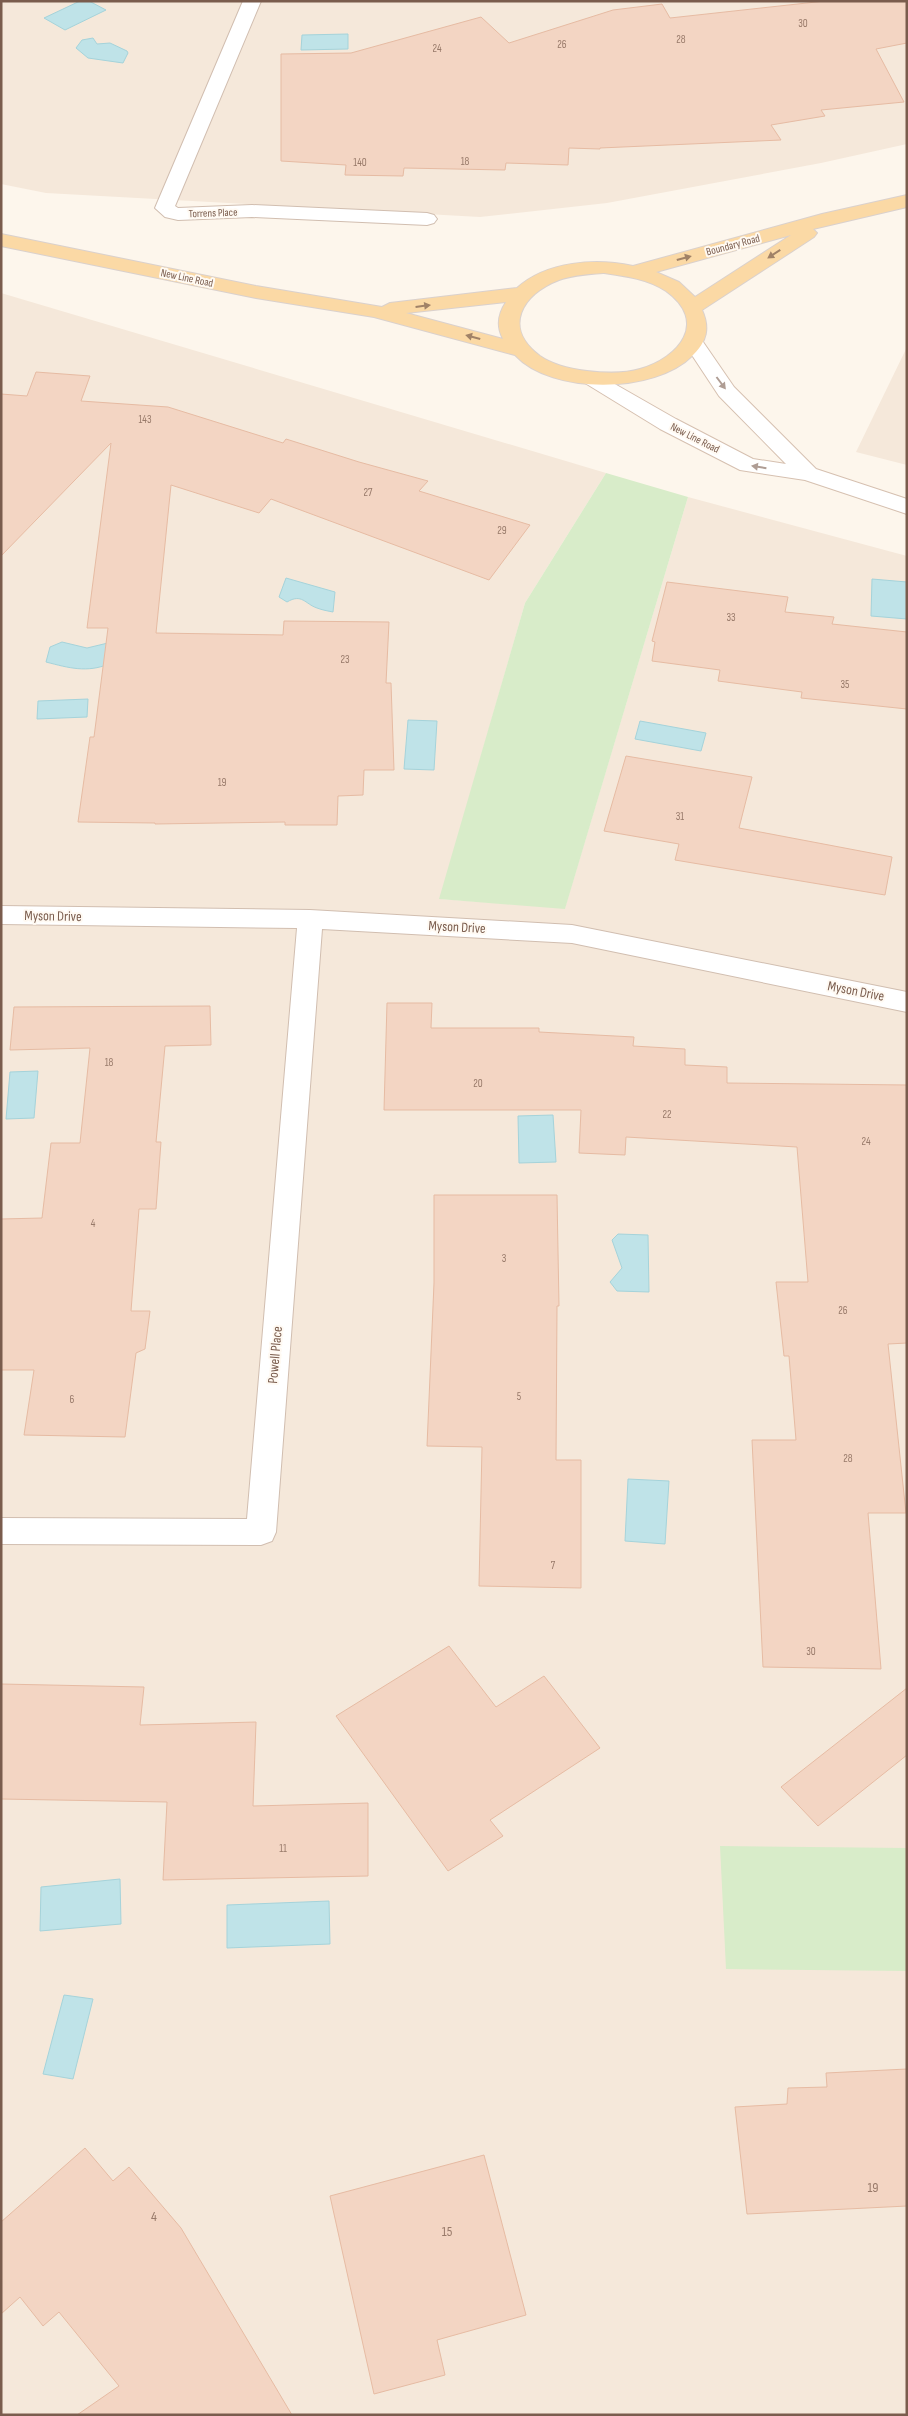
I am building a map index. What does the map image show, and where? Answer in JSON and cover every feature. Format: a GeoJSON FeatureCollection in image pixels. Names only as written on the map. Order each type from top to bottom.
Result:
{"type":"FeatureCollection","features":[{"type":"Feature","properties":{"kind":"main road","name":"Boundary Road"},"geometry":{"type":"LineString","coordinates":[[637,271],[829,218],[907,202]]}},
{"type":"Feature","properties":{"kind":"main road","name":"Boundary Road"},"geometry":{"type":"LineString","coordinates":[[693,307],[829,218]]}},
{"type":"Feature","properties":{"kind":"main road","name":"New Line Road"},"geometry":{"type":"LineString","coordinates":[[1,240],[256,292],[374,311],[520,350]]}},
{"type":"Feature","properties":{"kind":"main road"},"geometry":{"type":"LineString","coordinates":[[604,267],[637,271],[680,292],[693,307],[698,325],[694,343],[678,359],[654,372],[624,379],[592,379],[563,374],[538,364],[520,350],[509,331],[509,312],[520,294],[542,280],[570,270],[604,267]]}},
{"type":"Feature","properties":{"kind":"main road","name":"New Line Road"},"geometry":{"type":"LineString","coordinates":[[374,311],[520,294]]}},
{"type":"Feature","properties":{"kind":"street","name":"Torrens Place"},"geometry":{"type":"LineString","coordinates":[[252,1],[165,208],[178,214],[252,211],[426,219]]}},
{"type":"Feature","properties":{"kind":"street","name":"New Line Road"},"geometry":{"type":"LineString","coordinates":[[694,343],[726,391],[808,474]]}},
{"type":"Feature","properties":{"kind":"street","name":"New Line Road"},"geometry":{"type":"LineString","coordinates":[[592,379],[668,424],[748,465],[808,474],[907,506]]}},
{"type":"Feature","properties":{"kind":"street","name":"Myson Drive"},"geometry":{"type":"LineString","coordinates":[[1,915],[310,919],[572,934],[907,1002]]}},
{"type":"Feature","properties":{"kind":"street","name":"Powell Place"},"geometry":{"type":"LineString","coordinates":[[1,1532],[261,1532],[310,919]]}},
{"type":"Feature","properties":{"kind":"shaded area"},"geometry":{"type":"Polygon","coordinates":[[[1,1],[907,1],[907,144],[821,163],[607,203],[480,217],[46,193],[1,184],[1,1]]]}},
{"type":"Feature","properties":{"kind":"shaded area"},"geometry":{"type":"Polygon","coordinates":[[[1,293],[606,473],[525,603],[440,899],[565,908],[688,497],[907,556],[907,2415],[1,2415],[1,293]]]}},
{"type":"Feature","properties":{"kind":"shaded area"},"geometry":{"type":"Polygon","coordinates":[[[907,347],[907,465],[856,452],[907,347]]]}},
{"type":"Feature","properties":{"kind":"green space"},"geometry":{"type":"Polygon","coordinates":[[[606,473],[688,497],[565,909],[439,899],[525,603],[606,473]]]}},
{"type":"Feature","properties":{"kind":"green space"},"geometry":{"type":"Polygon","coordinates":[[[720,1846],[907,1848],[907,1971],[726,1969],[720,1846]]]}},
{"type":"Feature","properties":{"kind":"water"},"geometry":{"type":"Polygon","coordinates":[[[80,1],[89,1],[106,10],[65,30],[44,18],[80,1]]]}},
{"type":"Feature","properties":{"kind":"water"},"geometry":{"type":"Polygon","coordinates":[[[348,34],[348,49],[301,50],[302,35],[348,34]]]}},
{"type":"Feature","properties":{"kind":"water"},"geometry":{"type":"Polygon","coordinates":[[[93,38],[97,44],[110,43],[127,51],[128,53],[123,63],[88,58],[76,48],[82,40],[93,38]]]}},
{"type":"Feature","properties":{"kind":"water"},"geometry":{"type":"Polygon","coordinates":[[[286,578],[335,592],[333,612],[317,608],[300,599],[287,602],[279,597],[286,578]]]}},
{"type":"Feature","properties":{"kind":"water"},"geometry":{"type":"Polygon","coordinates":[[[872,579],[907,582],[907,619],[871,616],[872,579]]]}},
{"type":"Feature","properties":{"kind":"water"},"geometry":{"type":"Polygon","coordinates":[[[62,642],[87,648],[112,642],[109,664],[85,669],[70,668],[46,662],[50,647],[62,642]]]}},
{"type":"Feature","properties":{"kind":"water"},"geometry":{"type":"Polygon","coordinates":[[[88,699],[87,717],[37,719],[38,701],[88,699]]]}},
{"type":"Feature","properties":{"kind":"water"},"geometry":{"type":"Polygon","coordinates":[[[408,720],[437,721],[434,770],[404,769],[408,720]]]}},
{"type":"Feature","properties":{"kind":"water"},"geometry":{"type":"Polygon","coordinates":[[[640,721],[706,733],[701,751],[635,739],[640,721]]]}},
{"type":"Feature","properties":{"kind":"water"},"geometry":{"type":"Polygon","coordinates":[[[38,1071],[34,1118],[6,1119],[10,1072],[38,1071]]]}},
{"type":"Feature","properties":{"kind":"water"},"geometry":{"type":"Polygon","coordinates":[[[553,1115],[556,1162],[519,1163],[518,1116],[553,1115]]]}},
{"type":"Feature","properties":{"kind":"water"},"geometry":{"type":"Polygon","coordinates":[[[618,1234],[648,1235],[649,1292],[617,1291],[610,1282],[622,1268],[612,1240],[618,1234]]]}},
{"type":"Feature","properties":{"kind":"water"},"geometry":{"type":"Polygon","coordinates":[[[628,1479],[669,1481],[665,1544],[625,1541],[628,1479]]]}},
{"type":"Feature","properties":{"kind":"water"},"geometry":{"type":"Polygon","coordinates":[[[120,1879],[121,1924],[40,1931],[41,1887],[120,1879]]]}},
{"type":"Feature","properties":{"kind":"water"},"geometry":{"type":"Polygon","coordinates":[[[329,1901],[330,1944],[227,1948],[227,1905],[329,1901]]]}},
{"type":"Feature","properties":{"kind":"water"},"geometry":{"type":"Polygon","coordinates":[[[64,1995],[93,1999],[73,2079],[43,2074],[64,1995]]]}},
{"type":"Feature","properties":{"kind":"building"},"geometry":{"type":"Polygon","coordinates":[[[825,1],[907,1],[907,43],[876,49],[904,102],[821,110],[825,116],[771,125],[781,140],[600,149],[569,148],[568,165],[506,163],[505,170],[404,168],[403,176],[345,175],[346,165],[281,161],[281,54],[351,53],[481,17],[509,43],[613,10],[662,4],[670,18],[825,1]]]}},
{"type":"Feature","properties":{"kind":"building"},"geometry":{"type":"Polygon","coordinates":[[[36,372],[90,376],[81,401],[168,407],[283,443],[286,439],[428,481],[419,491],[530,525],[489,580],[271,499],[259,513],[171,485],[156,633],[283,635],[284,621],[389,622],[386,683],[391,683],[394,770],[364,770],[363,795],[338,796],[337,825],[285,825],[285,822],[155,824],[78,822],[90,737],[94,737],[108,628],[87,628],[111,443],[1,556],[1,394],[27,396],[36,372]]]}},
{"type":"Feature","properties":{"kind":"building"},"geometry":{"type":"Polygon","coordinates":[[[667,582],[788,597],[785,612],[834,617],[832,624],[907,632],[907,709],[801,698],[802,692],[718,681],[720,670],[652,661],[655,642],[652,641],[667,582]]]}},
{"type":"Feature","properties":{"kind":"building"},"geometry":{"type":"Polygon","coordinates":[[[626,756],[752,777],[739,828],[892,857],[885,895],[675,860],[679,844],[604,831],[626,756]]]}},
{"type":"Feature","properties":{"kind":"building"},"geometry":{"type":"Polygon","coordinates":[[[387,1003],[432,1003],[431,1028],[539,1028],[539,1032],[634,1037],[633,1046],[685,1049],[685,1065],[727,1067],[727,1083],[907,1085],[907,1343],[888,1344],[906,1513],[868,1513],[881,1669],[763,1667],[752,1440],[796,1440],[789,1356],[784,1356],[776,1282],[808,1282],[797,1147],[626,1137],[625,1155],[579,1153],[581,1110],[384,1110],[387,1003]]]}},
{"type":"Feature","properties":{"kind":"building"},"geometry":{"type":"Polygon","coordinates":[[[210,1006],[211,1045],[165,1046],[156,1142],[161,1142],[156,1209],[139,1209],[131,1311],[150,1311],[145,1349],[136,1353],[125,1437],[24,1435],[34,1370],[1,1370],[1,1219],[42,1218],[51,1143],[80,1143],[90,1048],[10,1050],[14,1007],[210,1006]]]}},
{"type":"Feature","properties":{"kind":"building"},"geometry":{"type":"Polygon","coordinates":[[[434,1195],[557,1195],[559,1306],[557,1306],[556,1460],[581,1460],[581,1588],[479,1586],[482,1447],[427,1446],[434,1283],[434,1195]]]}},
{"type":"Feature","properties":{"kind":"building"},"geometry":{"type":"Polygon","coordinates":[[[449,1646],[496,1707],[544,1676],[600,1748],[490,1820],[503,1836],[448,1871],[336,1716],[449,1646]]]}},
{"type":"Feature","properties":{"kind":"building"},"geometry":{"type":"Polygon","coordinates":[[[1,1684],[144,1687],[140,1725],[256,1722],[253,1806],[368,1803],[368,1876],[163,1880],[167,1802],[1,1799],[1,1684]]]}},
{"type":"Feature","properties":{"kind":"building"},"geometry":{"type":"Polygon","coordinates":[[[907,1688],[907,1755],[818,1826],[781,1787],[907,1688]]]}},
{"type":"Feature","properties":{"kind":"building"},"geometry":{"type":"Polygon","coordinates":[[[907,2069],[907,2206],[747,2214],[735,2107],[787,2104],[788,2088],[827,2087],[826,2073],[907,2069]]]}},
{"type":"Feature","properties":{"kind":"building"},"geometry":{"type":"Polygon","coordinates":[[[85,2148],[113,2181],[129,2167],[181,2228],[292,2415],[77,2415],[119,2386],[59,2312],[43,2326],[20,2297],[1,2314],[1,2222],[85,2148]]]}},
{"type":"Feature","properties":{"kind":"building"},"geometry":{"type":"Polygon","coordinates":[[[484,2155],[526,2315],[437,2340],[445,2375],[374,2394],[330,2196],[484,2155]]]}}]}
